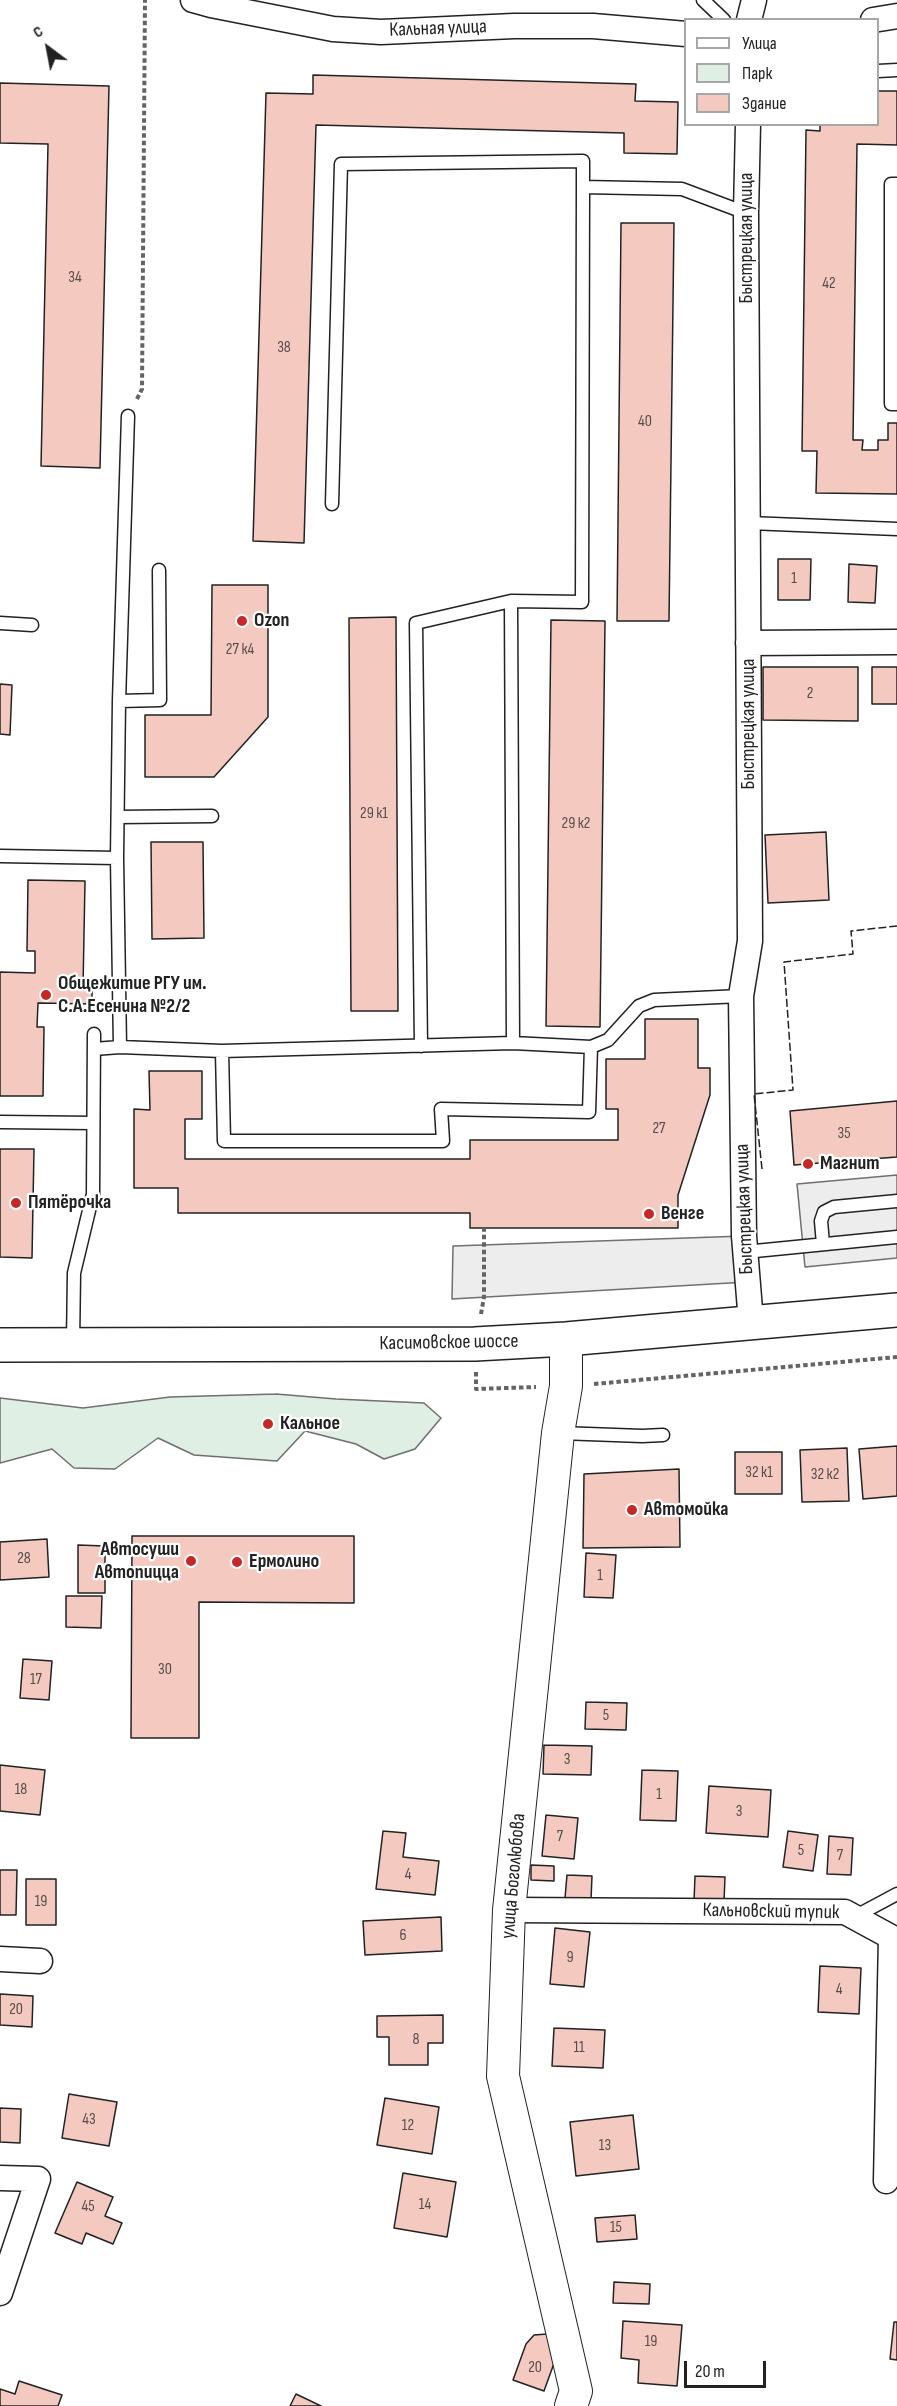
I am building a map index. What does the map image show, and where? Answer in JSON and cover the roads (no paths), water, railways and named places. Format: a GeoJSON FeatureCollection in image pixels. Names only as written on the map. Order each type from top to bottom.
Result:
{"type":"FeatureCollection","features":[{"type":"Feature","properties":{"kind":"main road","name":"Касимовское шоссе"},"geometry":{"type":"LineString","coordinates":[[0,1345],[475,1344],[566,1339],[897,1310]]}},
{"type":"Feature","properties":{"kind":"street","name":"Кальная улица"},"geometry":{"type":"LineString","coordinates":[[193,0],[333,29],[381,32],[514,26],[593,26],[684,34]]}},
{"type":"Feature","properties":{"kind":"street"},"geometry":{"type":"LineString","coordinates":[[750,18],[754,0]]}},
{"type":"Feature","properties":{"kind":"street"},"geometry":{"type":"LineString","coordinates":[[879,19],[897,16]]}},
{"type":"Feature","properties":{"kind":"street","name":"Быстрецкая улица"},"geometry":{"type":"LineString","coordinates":[[748,126],[746,213],[750,941],[741,996],[745,1252],[751,1322]]}},
{"type":"Feature","properties":{"kind":"street"},"geometry":{"type":"LineString","coordinates":[[748,643],[897,642]]}},
{"type":"Feature","properties":{"kind":"street","name":"улица Боголюбова"},"geometry":{"type":"LineString","coordinates":[[566,1339],[566,1386],[558,1433],[509,1910],[503,2076],[576,2391],[571,2406]]}},
{"type":"Feature","properties":{"kind":"street","name":"Кальновский тупик"},"geometry":{"type":"LineString","coordinates":[[509,1910],[845,1912],[891,1937],[886,2181]]}},
{"type":"Feature","properties":{"kind":"street"},"geometry":{"type":"LineString","coordinates":[[0,1959],[40,1961]]}},
{"type":"Feature","properties":{"kind":"street"},"geometry":{"type":"LineString","coordinates":[[0,2178],[38,2180],[0,2293]]}},
{"type":"Feature","properties":{"kind":"lane"},"geometry":{"type":"LineString","coordinates":[[703,0],[722,18]]}},
{"type":"Feature","properties":{"kind":"lane"},"geometry":{"type":"LineString","coordinates":[[879,71],[897,70]]}},
{"type":"Feature","properties":{"kind":"lane"},"geometry":{"type":"LineString","coordinates":[[332,504],[341,164],[583,161],[582,602],[511,602],[416,623],[421,1046]]}},
{"type":"Feature","properties":{"kind":"lane"},"geometry":{"type":"LineString","coordinates":[[897,184],[891,184],[891,404],[897,404]]}},
{"type":"Feature","properties":{"kind":"lane"},"geometry":{"type":"LineString","coordinates":[[583,187],[682,189],[746,213]]}},
{"type":"Feature","properties":{"kind":"lane"},"geometry":{"type":"LineString","coordinates":[[120,1047],[117,858],[119,701],[128,416]]}},
{"type":"Feature","properties":{"kind":"lane"},"geometry":{"type":"LineString","coordinates":[[748,523],[897,529]]}},
{"type":"Feature","properties":{"kind":"lane"},"geometry":{"type":"LineString","coordinates":[[119,701],[160,700],[159,570]]}},
{"type":"Feature","properties":{"kind":"lane"},"geometry":{"type":"LineString","coordinates":[[511,602],[513,1043]]}},
{"type":"Feature","properties":{"kind":"lane"},"geometry":{"type":"LineString","coordinates":[[0,623],[32,625]]}},
{"type":"Feature","properties":{"kind":"lane"},"geometry":{"type":"LineString","coordinates":[[118,817],[212,816]]}},
{"type":"Feature","properties":{"kind":"lane"},"geometry":{"type":"LineString","coordinates":[[0,856],[117,858]]}},
{"type":"Feature","properties":{"kind":"lane"},"geometry":{"type":"LineString","coordinates":[[94,1049],[120,1047],[222,1051],[513,1043],[591,1047],[608,1040],[639,1006],[654,1000],[741,996]]}},
{"type":"Feature","properties":{"kind":"lane"},"geometry":{"type":"LineString","coordinates":[[73,1344],[74,1273],[93,1194],[94,1034]]}},
{"type":"Feature","properties":{"kind":"lane"},"geometry":{"type":"LineString","coordinates":[[222,1051],[224,1140],[443,1141],[441,1109],[589,1112],[591,1047]]}},
{"type":"Feature","properties":{"kind":"lane"},"geometry":{"type":"LineString","coordinates":[[0,1122],[93,1123]]}},
{"type":"Feature","properties":{"kind":"lane"},"geometry":{"type":"LineString","coordinates":[[823,1244],[821,1221],[824,1212],[834,1207],[897,1201]]}},
{"type":"Feature","properties":{"kind":"lane"},"geometry":{"type":"LineString","coordinates":[[745,1252],[897,1237]]}},
{"type":"Feature","properties":{"kind":"lane"},"geometry":{"type":"LineString","coordinates":[[558,1433],[663,1435]]}},
{"type":"Feature","properties":{"kind":"lane"},"geometry":{"type":"LineString","coordinates":[[854,1917],[897,1894]]}},
{"type":"Feature","properties":{"kind":"place","name":"Ozon"},"geometry":{"type":"Point","coordinates":[242,621]}},
{"type":"Feature","properties":{"kind":"place","name":"Общежитие РГУ им. С.А.Есенина №2/2"},"geometry":{"type":"Point","coordinates":[46,995]}},
{"type":"Feature","properties":{"kind":"place","name":"Магнит"},"geometry":{"type":"Point","coordinates":[808,1164]}},
{"type":"Feature","properties":{"kind":"place","name":"Пятёрочка"},"geometry":{"type":"Point","coordinates":[16,1203]}},
{"type":"Feature","properties":{"kind":"place","name":"Венге"},"geometry":{"type":"Point","coordinates":[649,1214]}},
{"type":"Feature","properties":{"kind":"place","name":"Кальное"},"geometry":{"type":"Point","coordinates":[268,1424]}},
{"type":"Feature","properties":{"kind":"place","name":"Автомойка"},"geometry":{"type":"Point","coordinates":[632,1510]}},
{"type":"Feature","properties":{"kind":"place","name":"Автосуши Автопицца"},"geometry":{"type":"Point","coordinates":[191,1561]}},
{"type":"Feature","properties":{"kind":"place","name":"Ермолино"},"geometry":{"type":"Point","coordinates":[237,1562]}}]}
